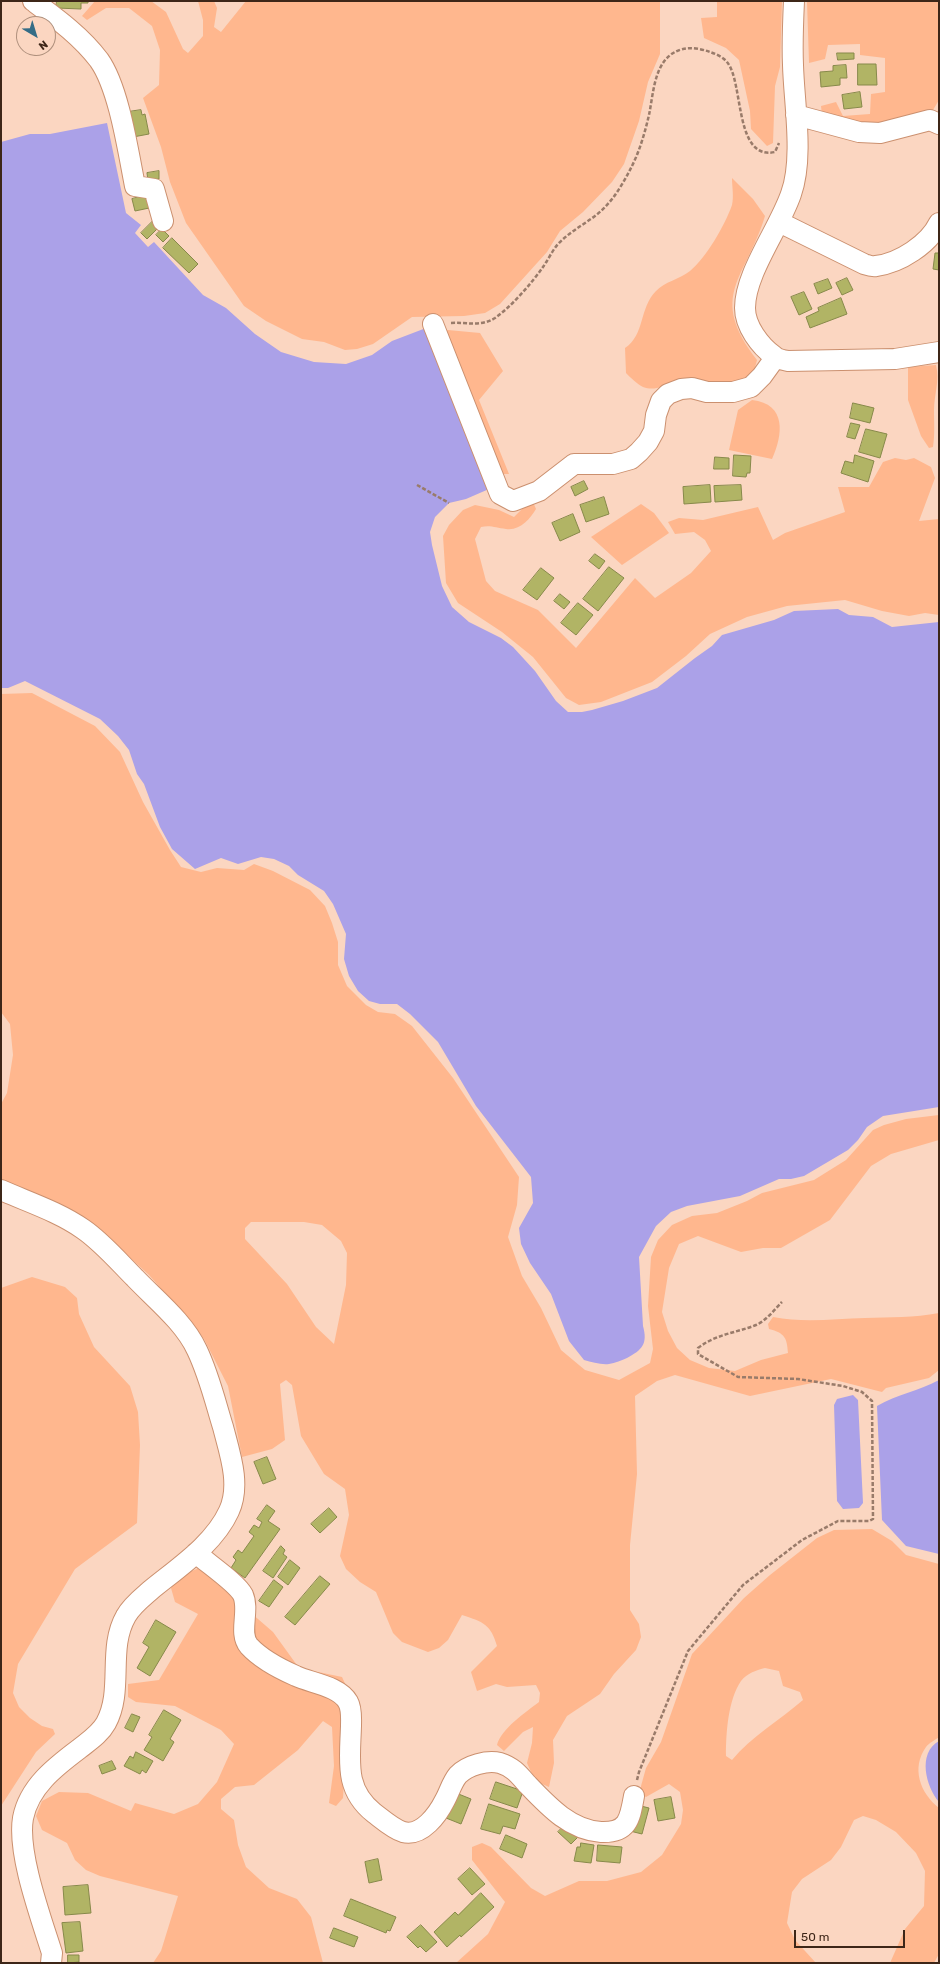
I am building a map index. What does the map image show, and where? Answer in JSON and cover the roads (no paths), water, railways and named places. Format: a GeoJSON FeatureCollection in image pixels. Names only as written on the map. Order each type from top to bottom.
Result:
{"type":"FeatureCollection","features":[{"type":"Feature","properties":{"kind":"street"},"geometry":{"type":"LineString","coordinates":[[33,1],[58,20],[82,42],[99,61],[112,89],[121,118],[135,186],[154,188],[163,221]]}},
{"type":"Feature","properties":{"kind":"street"},"geometry":{"type":"LineString","coordinates":[[794,1],[793,65],[797,144],[794,181],[792,194],[747,288],[745,309],[747,319],[753,333],[775,358],[794,361],[895,359],[939,352]]}},
{"type":"Feature","properties":{"kind":"street"},"geometry":{"type":"LineString","coordinates":[[796,115],[859,132],[880,133],[930,120],[939,124]]}},
{"type":"Feature","properties":{"kind":"street"},"geometry":{"type":"LineString","coordinates":[[779,222],[864,264],[875,266],[913,252],[935,230],[939,223]]}},
{"type":"Feature","properties":{"kind":"street"},"geometry":{"type":"LineString","coordinates":[[433,324],[500,494],[513,501],[539,491],[574,464],[612,464],[631,459],[648,442],[654,431],[656,415],[661,401],[668,394],[681,389],[692,388],[707,392],[733,392],[751,387],[762,376],[775,358]]}},
{"type":"Feature","properties":{"kind":"street"},"geometry":{"type":"LineString","coordinates":[[1,1190],[66,1219],[83,1229],[101,1243],[162,1305],[185,1331],[196,1348],[215,1399],[234,1476],[234,1489],[230,1509],[213,1536],[196,1553],[136,1603],[126,1615],[120,1629],[117,1649],[116,1686],[113,1707],[106,1723],[98,1734],[48,1773],[28,1803],[23,1819],[23,1841],[28,1872],[52,1953],[51,1963]]}},
{"type":"Feature","properties":{"kind":"street"},"geometry":{"type":"LineString","coordinates":[[196,1553],[242,1594],[247,1608],[244,1633],[248,1645],[262,1657],[295,1676],[336,1691],[348,1702],[351,1717],[350,1774],[353,1788],[372,1811],[404,1832],[415,1832],[428,1823],[438,1813],[458,1776],[469,1768],[484,1762],[499,1763],[512,1767],[548,1806],[577,1827],[592,1831],[612,1832],[624,1827],[630,1815],[634,1796]]}}]}
